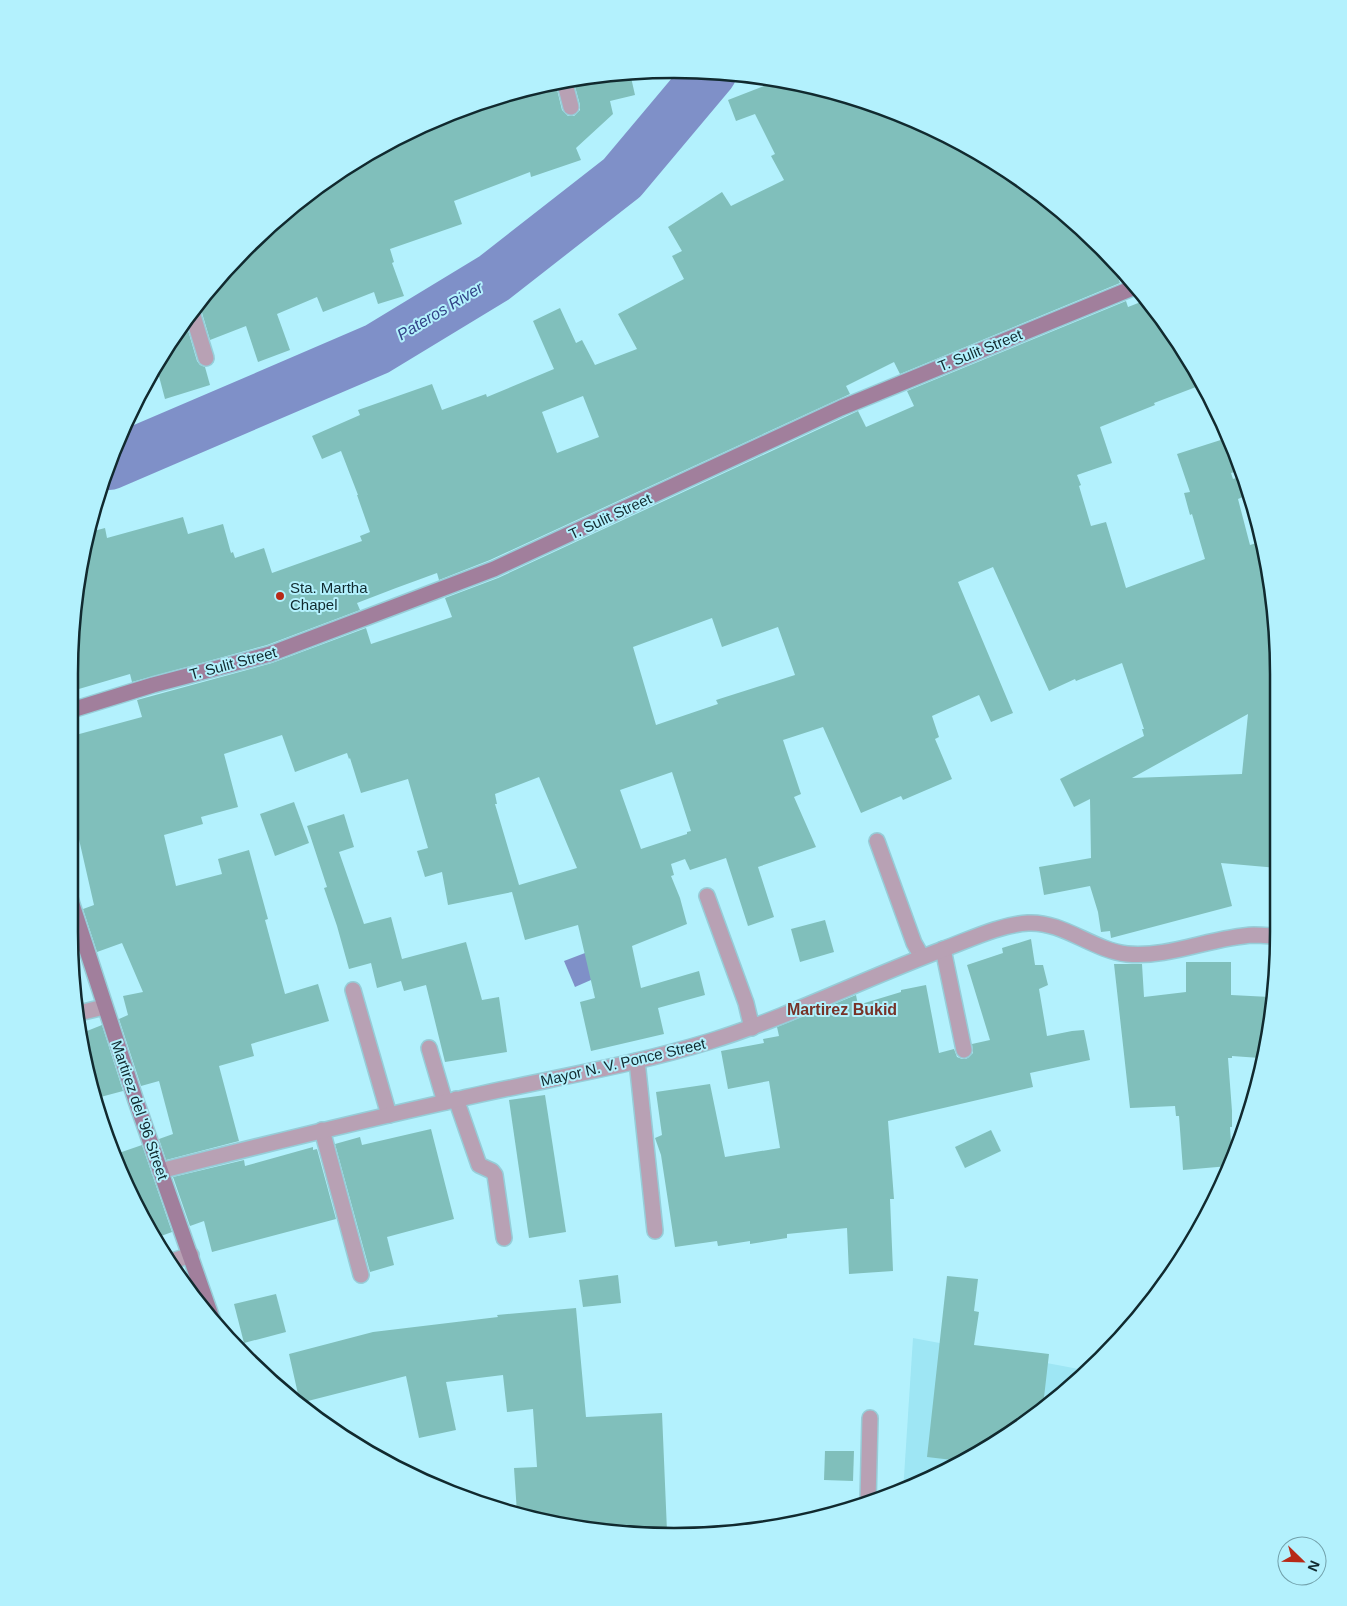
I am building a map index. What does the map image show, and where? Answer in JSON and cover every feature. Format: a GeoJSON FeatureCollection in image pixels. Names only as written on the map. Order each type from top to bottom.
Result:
{"type":"FeatureCollection","features":[{"type":"Feature","properties":{"kind":"street"},"geometry":{"type":"LineString","coordinates":[[566,88],[571,107]]}},
{"type":"Feature","properties":{"kind":"street","name":"T. Sulit Street"},"geometry":{"type":"LineString","coordinates":[[78,708],[153,685],[270,654],[494,569],[842,408],[1129,290]]}},
{"type":"Feature","properties":{"kind":"street"},"geometry":{"type":"LineString","coordinates":[[194,320],[206,358]]}},
{"type":"Feature","properties":{"kind":"street"},"geometry":{"type":"LineString","coordinates":[[877,841],[914,943],[922,957]]}},
{"type":"Feature","properties":{"kind":"street"},"geometry":{"type":"LineString","coordinates":[[707,896],[746,1003],[752,1028]]}},
{"type":"Feature","properties":{"kind":"street","name":"Mayor N. V. Ponce Street"},"geometry":{"type":"LineString","coordinates":[[160,1171],[322,1130],[637,1061],[752,1028],[922,957],[1004,927],[1029,923],[1049,924],[1106,949],[1126,954],[1146,954],[1253,935],[1270,936]]}},
{"type":"Feature","properties":{"kind":"street","name":"Martirez del '96 Street"},"geometry":{"type":"LineString","coordinates":[[78,924],[104,1007],[207,1302]]}},
{"type":"Feature","properties":{"kind":"street"},"geometry":{"type":"LineString","coordinates":[[943,949],[964,1050]]}},
{"type":"Feature","properties":{"kind":"street"},"geometry":{"type":"LineString","coordinates":[[352,990],[390,1115]]}},
{"type":"Feature","properties":{"kind":"street"},"geometry":{"type":"LineString","coordinates":[[83,1012],[104,1007]]}},
{"type":"Feature","properties":{"kind":"street"},"geometry":{"type":"LineString","coordinates":[[429,1048],[478,1165],[492,1171],[495,1175],[504,1238]]}},
{"type":"Feature","properties":{"kind":"street"},"geometry":{"type":"LineString","coordinates":[[637,1061],[655,1231]]}},
{"type":"Feature","properties":{"kind":"street"},"geometry":{"type":"LineString","coordinates":[[322,1130],[361,1275]]}},
{"type":"Feature","properties":{"kind":"street"},"geometry":{"type":"LineString","coordinates":[[175,1260],[191,1255]]}},
{"type":"Feature","properties":{"kind":"street"},"geometry":{"type":"LineString","coordinates":[[868,1496],[870,1418]]}},
{"type":"Feature","properties":{"kind":"shaded area"},"geometry":{"type":"Polygon","coordinates":[[[585,953],[616,969],[575,987],[564,961],[585,953]]]}},
{"type":"Feature","properties":{"kind":"shaded area"},"geometry":{"type":"Polygon","coordinates":[[[913,1338],[1079,1369],[1005,1428],[971,1449],[904,1482],[913,1338]]]}},
{"type":"Feature","properties":{"kind":"building"},"geometry":{"type":"Polygon","coordinates":[[[631,79],[635,95],[610,101],[613,114],[576,148],[581,160],[531,177],[530,172],[454,201],[462,224],[390,249],[394,262],[392,263],[404,296],[378,304],[374,292],[323,312],[317,297],[277,314],[290,350],[258,362],[246,326],[210,340],[201,311],[225,281],[281,225],[342,178],[410,139],[482,109],[557,89],[562,110],[568,116],[574,116],[580,110],[575,86],[631,79]]]}},
{"type":"Feature","properties":{"kind":"building"},"geometry":{"type":"Polygon","coordinates":[[[766,85],[828,98],[902,123],[972,157],[1005,178],[1066,225],[1117,276],[1120,283],[900,374],[894,362],[846,386],[850,394],[490,560],[439,580],[437,573],[396,588],[357,603],[360,610],[267,645],[132,682],[130,674],[78,689],[79,635],[83,596],[95,531],[105,528],[107,538],[183,517],[188,534],[223,524],[231,553],[233,552],[235,558],[264,548],[272,573],[362,541],[360,536],[370,532],[341,451],[322,459],[312,436],[360,415],[358,410],[432,384],[442,410],[486,394],[487,397],[554,369],[533,321],[560,308],[576,343],[582,340],[595,365],[637,349],[618,314],[684,279],[672,256],[682,251],[668,227],[722,192],[731,206],[784,180],[771,156],[775,154],[755,114],[736,121],[728,100],[766,85]],[[583,396],[542,412],[557,453],[599,437],[583,396]]]}},
{"type":"Feature","properties":{"kind":"building"},"geometry":{"type":"Polygon","coordinates":[[[1126,301],[1128,307],[1139,303],[1169,342],[1196,387],[1100,427],[1112,463],[1077,475],[1091,526],[1106,522],[1126,588],[1205,559],[1184,493],[1190,492],[1177,454],[1222,440],[1234,472],[1231,473],[1233,479],[1236,478],[1243,497],[1238,499],[1250,545],[1255,544],[1258,557],[1268,635],[1270,674],[1270,867],[1221,863],[1232,906],[1111,938],[1110,931],[1101,932],[1098,912],[1090,886],[1044,895],[1039,867],[1091,858],[1090,799],[1074,807],[1060,779],[1144,736],[1142,729],[1144,729],[1122,663],[1076,681],[1075,679],[1049,691],[993,567],[958,582],[1013,713],[991,722],[979,695],[932,716],[939,737],[935,739],[952,779],[903,800],[901,796],[861,813],[823,727],[783,740],[801,794],[794,797],[816,847],[758,867],[774,917],[748,926],[726,858],[690,870],[685,859],[671,864],[674,875],[671,876],[680,898],[687,924],[632,946],[641,988],[699,971],[705,995],[658,1008],[664,1034],[591,1051],[580,1002],[595,998],[578,925],[525,940],[512,892],[448,905],[442,872],[425,877],[417,851],[428,848],[408,779],[361,793],[347,753],[295,772],[282,735],[224,754],[238,807],[201,817],[203,824],[164,835],[176,886],[222,874],[218,859],[249,850],[268,919],[265,920],[285,994],[318,984],[329,1021],[251,1044],[254,1056],[219,1066],[239,1141],[166,1160],[159,1139],[173,1134],[159,1081],[141,1086],[119,1019],[128,1015],[123,996],[143,992],[122,943],[97,952],[83,909],[94,905],[78,835],[78,734],[142,717],[137,700],[272,663],[366,628],[371,644],[452,617],[445,598],[498,578],[858,411],[866,427],[914,406],[907,391],[1126,301]],[[712,618],[633,647],[656,725],[718,704],[716,700],[795,675],[778,627],[722,647],[712,618]],[[1248,714],[1132,778],[1242,774],[1248,714]],[[672,772],[620,790],[641,849],[691,831],[672,772]],[[539,777],[495,794],[497,804],[495,804],[519,885],[577,868],[539,777]]]}},
{"type":"Feature","properties":{"kind":"building"},"geometry":{"type":"Polygon","coordinates":[[[188,329],[197,361],[205,367],[210,385],[165,399],[158,373],[188,329]]]}},
{"type":"Feature","properties":{"kind":"building"},"geometry":{"type":"Polygon","coordinates":[[[294,802],[309,843],[275,856],[260,814],[294,802]]]}},
{"type":"Feature","properties":{"kind":"building"},"geometry":{"type":"Polygon","coordinates":[[[344,814],[354,847],[339,852],[364,924],[391,917],[402,959],[466,942],[482,1000],[499,997],[507,1052],[445,1062],[426,985],[404,991],[401,981],[377,988],[371,963],[349,969],[324,888],[327,887],[307,826],[344,814]]]}},
{"type":"Feature","properties":{"kind":"building"},"geometry":{"type":"Polygon","coordinates":[[[825,920],[834,952],[800,962],[791,929],[825,920]]]}},
{"type":"Feature","properties":{"kind":"building"},"geometry":{"type":"Polygon","coordinates":[[[1031,939],[1035,965],[1043,965],[1048,985],[1039,989],[1047,1036],[1084,1030],[1090,1060],[1030,1073],[1033,1087],[888,1121],[894,1199],[890,1199],[893,1271],[849,1274],[847,1228],[787,1234],[787,1238],[750,1244],[750,1241],[718,1246],[717,1241],[675,1247],[661,1155],[655,1138],[662,1135],[656,1092],[710,1084],[725,1157],[780,1148],[769,1081],[728,1089],[721,1051],[764,1043],[763,1039],[779,1036],[777,1027],[856,995],[858,1005],[901,992],[901,990],[926,985],[939,1053],[954,1049],[957,1057],[966,1059],[973,1053],[972,1044],[990,1040],[967,965],[1003,953],[1002,948],[1031,939]]]}},
{"type":"Feature","properties":{"kind":"building"},"geometry":{"type":"Polygon","coordinates":[[[1186,962],[1231,962],[1231,995],[1265,997],[1256,1058],[1232,1056],[1232,1058],[1228,1058],[1232,1127],[1230,1127],[1231,1142],[1221,1167],[1183,1170],[1179,1116],[1176,1116],[1175,1106],[1130,1108],[1114,964],[1142,964],[1144,997],[1186,992],[1186,962]]]}},
{"type":"Feature","properties":{"kind":"building"},"geometry":{"type":"Polygon","coordinates":[[[102,1025],[123,1091],[101,1097],[86,1031],[102,1025]]]}},
{"type":"Feature","properties":{"kind":"building"},"geometry":{"type":"Polygon","coordinates":[[[545,1095],[566,1232],[529,1238],[509,1100],[545,1095]]]}},
{"type":"Feature","properties":{"kind":"building"},"geometry":{"type":"Polygon","coordinates":[[[431,1129],[454,1219],[387,1237],[394,1265],[370,1272],[335,1144],[360,1137],[362,1145],[431,1129]]]}},
{"type":"Feature","properties":{"kind":"building"},"geometry":{"type":"Polygon","coordinates":[[[991,1130],[1001,1151],[965,1168],[955,1147],[991,1130]]]}},
{"type":"Feature","properties":{"kind":"building"},"geometry":{"type":"Polygon","coordinates":[[[142,1145],[172,1232],[161,1236],[139,1196],[120,1153],[142,1145]]]}},
{"type":"Feature","properties":{"kind":"building"},"geometry":{"type":"Polygon","coordinates":[[[313,1147],[313,1150],[317,1149],[336,1219],[212,1252],[204,1221],[190,1226],[173,1177],[244,1160],[245,1166],[313,1147]]]}},
{"type":"Feature","properties":{"kind":"building"},"geometry":{"type":"Polygon","coordinates":[[[618,1275],[621,1303],[583,1307],[579,1280],[618,1275]]]}},
{"type":"Feature","properties":{"kind":"building"},"geometry":{"type":"Polygon","coordinates":[[[947,1276],[978,1279],[974,1311],[979,1312],[974,1345],[1049,1354],[1044,1399],[1005,1428],[951,1460],[927,1457],[947,1276]]]}},
{"type":"Feature","properties":{"kind":"building"},"geometry":{"type":"Polygon","coordinates":[[[276,1294],[286,1332],[244,1343],[234,1304],[276,1294]]]}},
{"type":"Feature","properties":{"kind":"building"},"geometry":{"type":"Polygon","coordinates":[[[576,1308],[586,1417],[662,1413],[667,1528],[596,1523],[557,1517],[517,1507],[514,1468],[537,1467],[533,1409],[507,1412],[503,1375],[446,1382],[456,1430],[419,1438],[406,1376],[306,1401],[298,1395],[289,1354],[373,1332],[498,1317],[497,1315],[576,1308]]]}},
{"type":"Feature","properties":{"kind":"building"},"geometry":{"type":"Polygon","coordinates":[[[825,1451],[854,1451],[853,1481],[824,1480],[825,1451]]]}},
{"type":"Feature","properties":{"kind":"waterway","name":"Pateros River"},"geometry":{"type":"LineString","coordinates":[[117,461],[377,349],[494,278],[622,178],[705,79]]}},
{"type":"Feature","properties":{"kind":"place","name":"Sta. Martha Chapel"},"geometry":{"type":"Point","coordinates":[280,596]}},
{"type":"Feature","properties":{"kind":"district","name":"Martirez Bukid"},"geometry":{"type":"Point","coordinates":[842,1009]}}]}
